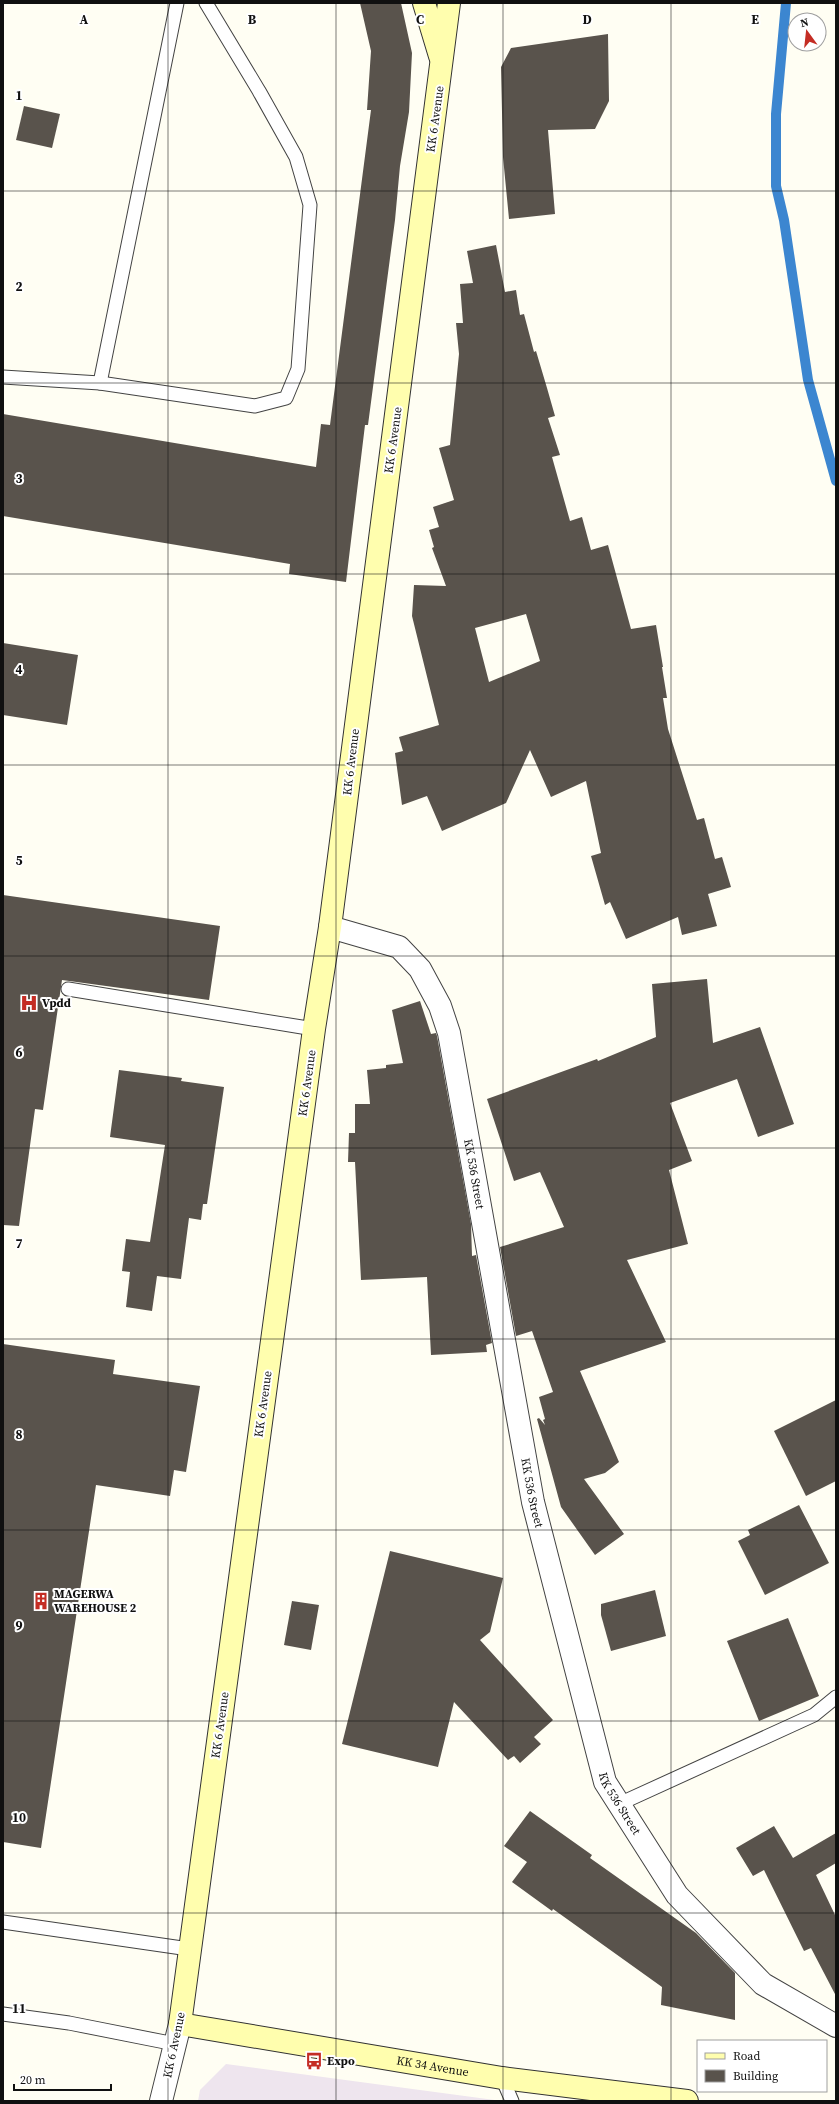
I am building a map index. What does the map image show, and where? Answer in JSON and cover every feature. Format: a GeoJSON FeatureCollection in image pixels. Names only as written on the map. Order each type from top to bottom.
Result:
{"type":"FeatureCollection","features":[{"type":"Feature","properties":{"kind":"main road","name":"KK 6 Avenue"},"geometry":{"type":"LineString","coordinates":[[424,3],[443,63]]}},
{"type":"Feature","properties":{"kind":"main road","name":"KK 6 Avenue"},"geometry":{"type":"LineString","coordinates":[[177,2034],[314,1029],[330,927],[443,63],[449,3]]}},
{"type":"Feature","properties":{"kind":"main road","name":"KK 34 Avenue"},"geometry":{"type":"LineString","coordinates":[[177,2034],[502,2078],[687,2101]]}},
{"type":"Feature","properties":{"kind":"street","name":"KK 536 Street"},"geometry":{"type":"LineString","coordinates":[[330,927],[399,947],[420,969],[440,1006],[449,1033],[533,1502],[605,1782],[677,1895],[763,1984],[836,2026]]}},
{"type":"Feature","properties":{"kind":"street","name":"KK 6 Avenue"},"geometry":{"type":"LineString","coordinates":[[162,2101],[177,2034]]}},
{"type":"Feature","properties":{"kind":"lane"},"geometry":{"type":"LineString","coordinates":[[100,383],[177,3]]}},
{"type":"Feature","properties":{"kind":"lane"},"geometry":{"type":"LineString","coordinates":[[3,377],[100,383],[256,406],[286,398],[298,369],[310,205],[296,157],[259,91],[206,3]]}},
{"type":"Feature","properties":{"kind":"lane"},"geometry":{"type":"LineString","coordinates":[[68,989],[314,1029]]}},
{"type":"Feature","properties":{"kind":"lane"},"geometry":{"type":"LineString","coordinates":[[619,1804],[814,1715],[836,1697]]}},
{"type":"Feature","properties":{"kind":"lane"},"geometry":{"type":"LineString","coordinates":[[3,1922],[189,1949]]}},
{"type":"Feature","properties":{"kind":"lane"},"geometry":{"type":"LineString","coordinates":[[3,2014],[69,2023],[177,2034]]}},
{"type":"Feature","properties":{"kind":"lane"},"geometry":{"type":"LineString","coordinates":[[502,2078],[512,2101]]}},
{"type":"Feature","properties":{"kind":"shaded area"},"geometry":{"type":"Polygon","coordinates":[[[226,2064],[502,2101],[198,2101],[200,2090],[226,2064]]]}},
{"type":"Feature","properties":{"kind":"building"},"geometry":{"type":"Polygon","coordinates":[[[360,3],[401,3],[412,53],[409,112],[400,166],[395,220],[368,425],[365,425],[346,582],[289,574],[290,564],[3,516],[3,414],[316,467],[321,424],[330,425],[371,110],[367,110],[371,51],[360,3]]]}},
{"type":"Feature","properties":{"kind":"building"},"geometry":{"type":"Polygon","coordinates":[[[608,34],[609,101],[595,129],[548,130],[555,214],[509,219],[503,157],[501,67],[511,48],[608,34]]]}},
{"type":"Feature","properties":{"kind":"building"},"geometry":{"type":"Polygon","coordinates":[[[24,106],[60,114],[52,148],[16,140],[24,106]]]}},
{"type":"Feature","properties":{"kind":"building"},"geometry":{"type":"Polygon","coordinates":[[[496,245],[505,292],[516,290],[520,315],[524,314],[534,352],[536,351],[555,416],[548,418],[560,455],[552,457],[570,521],[582,517],[591,550],[608,545],[631,629],[656,625],[667,698],[663,698],[668,729],[697,820],[704,818],[715,859],[722,857],[731,887],[708,894],[717,926],[682,935],[678,917],[626,939],[610,902],[605,905],[591,856],[601,853],[586,781],[551,797],[530,750],[506,803],[442,831],[427,796],[402,805],[395,753],[403,751],[399,737],[439,725],[412,616],[414,585],[446,586],[432,548],[434,547],[429,530],[439,527],[433,507],[454,500],[439,448],[450,445],[459,354],[456,323],[463,323],[460,284],[473,283],[467,251],[496,245]],[[526,614],[475,628],[489,682],[540,661],[526,614]]]}},
{"type":"Feature","properties":{"kind":"building"},"geometry":{"type":"Polygon","coordinates":[[[3,643],[78,655],[67,725],[3,715],[3,643]]]}},
{"type":"Feature","properties":{"kind":"building"},"geometry":{"type":"Polygon","coordinates":[[[3,895],[220,926],[209,1000],[62,980],[43,1110],[35,1109],[19,1226],[3,1225],[3,895]]]}},
{"type":"Feature","properties":{"kind":"building"},"geometry":{"type":"Polygon","coordinates":[[[707,979],[713,1043],[760,1027],[794,1124],[758,1137],[737,1079],[670,1103],[692,1161],[669,1170],[688,1244],[627,1260],[666,1342],[580,1371],[619,1462],[605,1473],[584,1479],[624,1534],[595,1555],[561,1507],[537,1419],[539,1418],[545,1425],[543,1420],[545,1419],[539,1397],[553,1392],[532,1331],[516,1336],[500,1247],[564,1227],[540,1172],[514,1181],[487,1099],[597,1059],[598,1061],[656,1037],[652,984],[707,979]]]}},
{"type":"Feature","properties":{"kind":"building"},"geometry":{"type":"Polygon","coordinates":[[[420,1001],[431,1034],[436,1033],[437,1036],[471,1224],[472,1256],[476,1255],[492,1343],[486,1345],[487,1352],[431,1355],[427,1277],[361,1280],[355,1162],[348,1162],[349,1133],[355,1133],[355,1104],[370,1104],[367,1070],[386,1068],[386,1065],[403,1063],[392,1010],[420,1001]]]}},
{"type":"Feature","properties":{"kind":"building"},"geometry":{"type":"Polygon","coordinates":[[[119,1070],[182,1078],[181,1081],[224,1087],[207,1204],[203,1204],[201,1220],[189,1218],[181,1279],[157,1276],[152,1311],[126,1307],[130,1272],[122,1271],[126,1239],[150,1242],[165,1145],[110,1137],[119,1070]]]}},
{"type":"Feature","properties":{"kind":"building","name":"MAGERWA WAREHOUSE 2"},"geometry":{"type":"Polygon","coordinates":[[[3,1344],[115,1360],[113,1374],[200,1386],[186,1472],[174,1470],[170,1496],[96,1485],[41,1848],[3,1842],[3,1344]]]}},
{"type":"Feature","properties":{"kind":"building"},"geometry":{"type":"Polygon","coordinates":[[[836,1400],[836,1481],[806,1496],[774,1431],[836,1400]]]}},
{"type":"Feature","properties":{"kind":"building"},"geometry":{"type":"Polygon","coordinates":[[[799,1505],[829,1563],[765,1595],[738,1541],[750,1535],[748,1530],[799,1505]]]}},
{"type":"Feature","properties":{"kind":"building"},"geometry":{"type":"Polygon","coordinates":[[[390,1551],[503,1578],[490,1632],[480,1640],[553,1720],[534,1737],[541,1744],[520,1763],[514,1756],[508,1760],[454,1702],[438,1767],[342,1744],[390,1551]]]}},
{"type":"Feature","properties":{"kind":"building"},"geometry":{"type":"Polygon","coordinates":[[[655,1590],[666,1636],[611,1651],[601,1615],[601,1604],[655,1590]]]}},
{"type":"Feature","properties":{"kind":"building"},"geometry":{"type":"Polygon","coordinates":[[[292,1601],[319,1605],[311,1650],[284,1645],[292,1601]]]}},
{"type":"Feature","properties":{"kind":"building"},"geometry":{"type":"Polygon","coordinates":[[[788,1618],[819,1696],[759,1721],[727,1641],[788,1618]]]}},
{"type":"Feature","properties":{"kind":"building"},"geometry":{"type":"Polygon","coordinates":[[[530,1811],[592,1855],[590,1858],[696,1933],[735,1973],[735,2020],[661,2005],[662,1987],[553,1909],[552,1911],[512,1882],[527,1862],[504,1846],[530,1811]]]}},
{"type":"Feature","properties":{"kind":"building"},"geometry":{"type":"Polygon","coordinates":[[[774,1826],[793,1858],[836,1833],[836,1863],[816,1875],[836,1917],[836,1996],[811,1948],[804,1951],[764,1870],[753,1876],[736,1848],[774,1826]]]}},
{"type":"Feature","properties":{"kind":"waterway"},"geometry":{"type":"LineString","coordinates":[[786,3],[776,114],[776,186],[784,220],[808,380],[836,481]]}},
{"type":"Feature","properties":{"kind":"place","name":"Vpdd"},"geometry":{"type":"Point","coordinates":[29,1003]}},
{"type":"Feature","properties":{"kind":"place","name":"MAGERWA WAREHOUSE 2"},"geometry":{"type":"Point","coordinates":[41,1601]}},
{"type":"Feature","properties":{"kind":"place","name":"Expo"},"geometry":{"type":"Point","coordinates":[314,2061]}}]}
